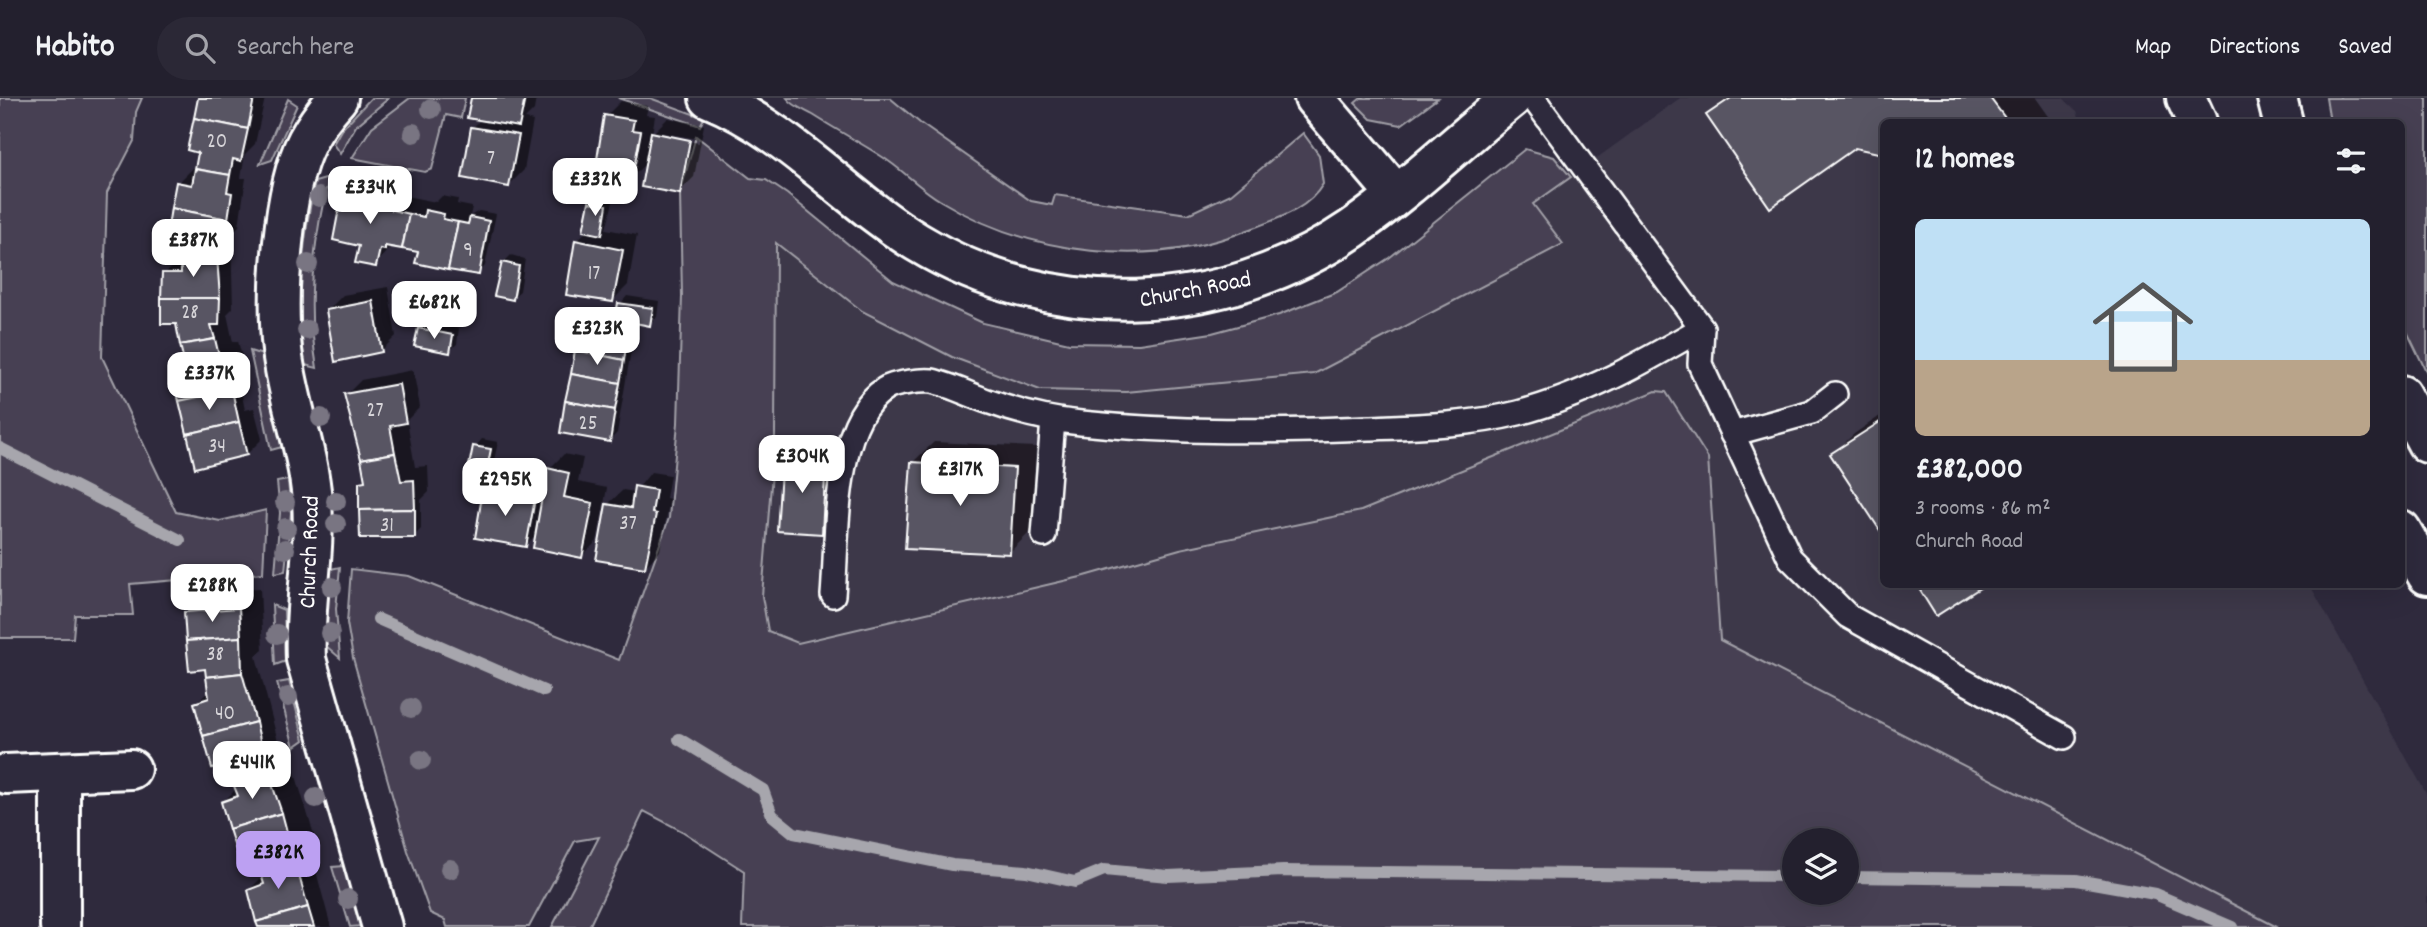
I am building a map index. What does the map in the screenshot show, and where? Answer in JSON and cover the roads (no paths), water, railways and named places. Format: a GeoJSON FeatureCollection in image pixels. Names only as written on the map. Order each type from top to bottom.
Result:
{"type":"FeatureCollection","features":[{"type":"Feature","properties":{"kind":"street","name":"Church Road"},"geometry":{"type":"LineString","coordinates":[[338,98],[307,142],[296,170],[287,212],[280,306],[282,351],[310,473],[312,505],[304,630],[306,659],[382,927]]}},
{"type":"Feature","properties":{"kind":"street","name":"Church Road"},"geometry":{"type":"LineString","coordinates":[[709,98],[782,137],[877,214],[948,260],[1028,290],[1113,301],[1153,301],[1234,286],[1308,255],[1352,229],[1512,98]]}},
{"type":"Feature","properties":{"kind":"street"},"geometry":{"type":"LineString","coordinates":[[1314,98],[1396,194]]}},
{"type":"Feature","properties":{"kind":"street"},"geometry":{"type":"LineString","coordinates":[[2186,98],[2196,119]]}},
{"type":"Feature","properties":{"kind":"street"},"geometry":{"type":"LineString","coordinates":[[2277,98],[2282,119]]}},
{"type":"Feature","properties":{"kind":"street"},"geometry":{"type":"LineString","coordinates":[[2405,402],[2427,443]]}},
{"type":"Feature","properties":{"kind":"street"},"geometry":{"type":"LineString","coordinates":[[2405,537],[2427,575]]}},
{"type":"Feature","properties":{"kind":"street"},"geometry":{"type":"LineString","coordinates":[[6,774],[131,769]]}},
{"type":"Feature","properties":{"kind":"street"},"geometry":{"type":"LineString","coordinates":[[60,772],[60,927]]}},
{"type":"Feature","properties":{"kind":"lane"},"geometry":{"type":"LineString","coordinates":[[1533,98],[1702,328],[1700,364],[1790,558],[1848,616],[2064,737]]}},
{"type":"Feature","properties":{"kind":"lane"},"geometry":{"type":"LineString","coordinates":[[833,595],[844,470],[853,428],[872,398],[888,387],[930,381],[1003,407],[1054,420],[1162,431],[1319,430],[1470,422],[1519,413],[1560,399],[1630,370],[1702,328]]}},
{"type":"Feature","properties":{"kind":"lane"},"geometry":{"type":"LineString","coordinates":[[1732,434],[1812,412],[1835,394]]}},
{"type":"Feature","properties":{"kind":"lane"},"geometry":{"type":"LineString","coordinates":[[1044,535],[1054,420]]}},
{"type":"Feature","properties":{"kind":"waterway"},"geometry":{"type":"LineString","coordinates":[[0,448],[180,540]]}},
{"type":"Feature","properties":{"kind":"waterway"},"geometry":{"type":"LineString","coordinates":[[378,619],[544,691]]}},
{"type":"Feature","properties":{"kind":"waterway"},"geometry":{"type":"LineString","coordinates":[[679,739],[763,790],[772,815],[794,833],[952,865],[1026,871],[1075,882],[1104,870],[1168,876],[1283,871],[1782,876]]}},
{"type":"Feature","properties":{"kind":"waterway"},"geometry":{"type":"LineString","coordinates":[[1859,877],[2076,880],[2155,894],[2232,927]]}}]}
